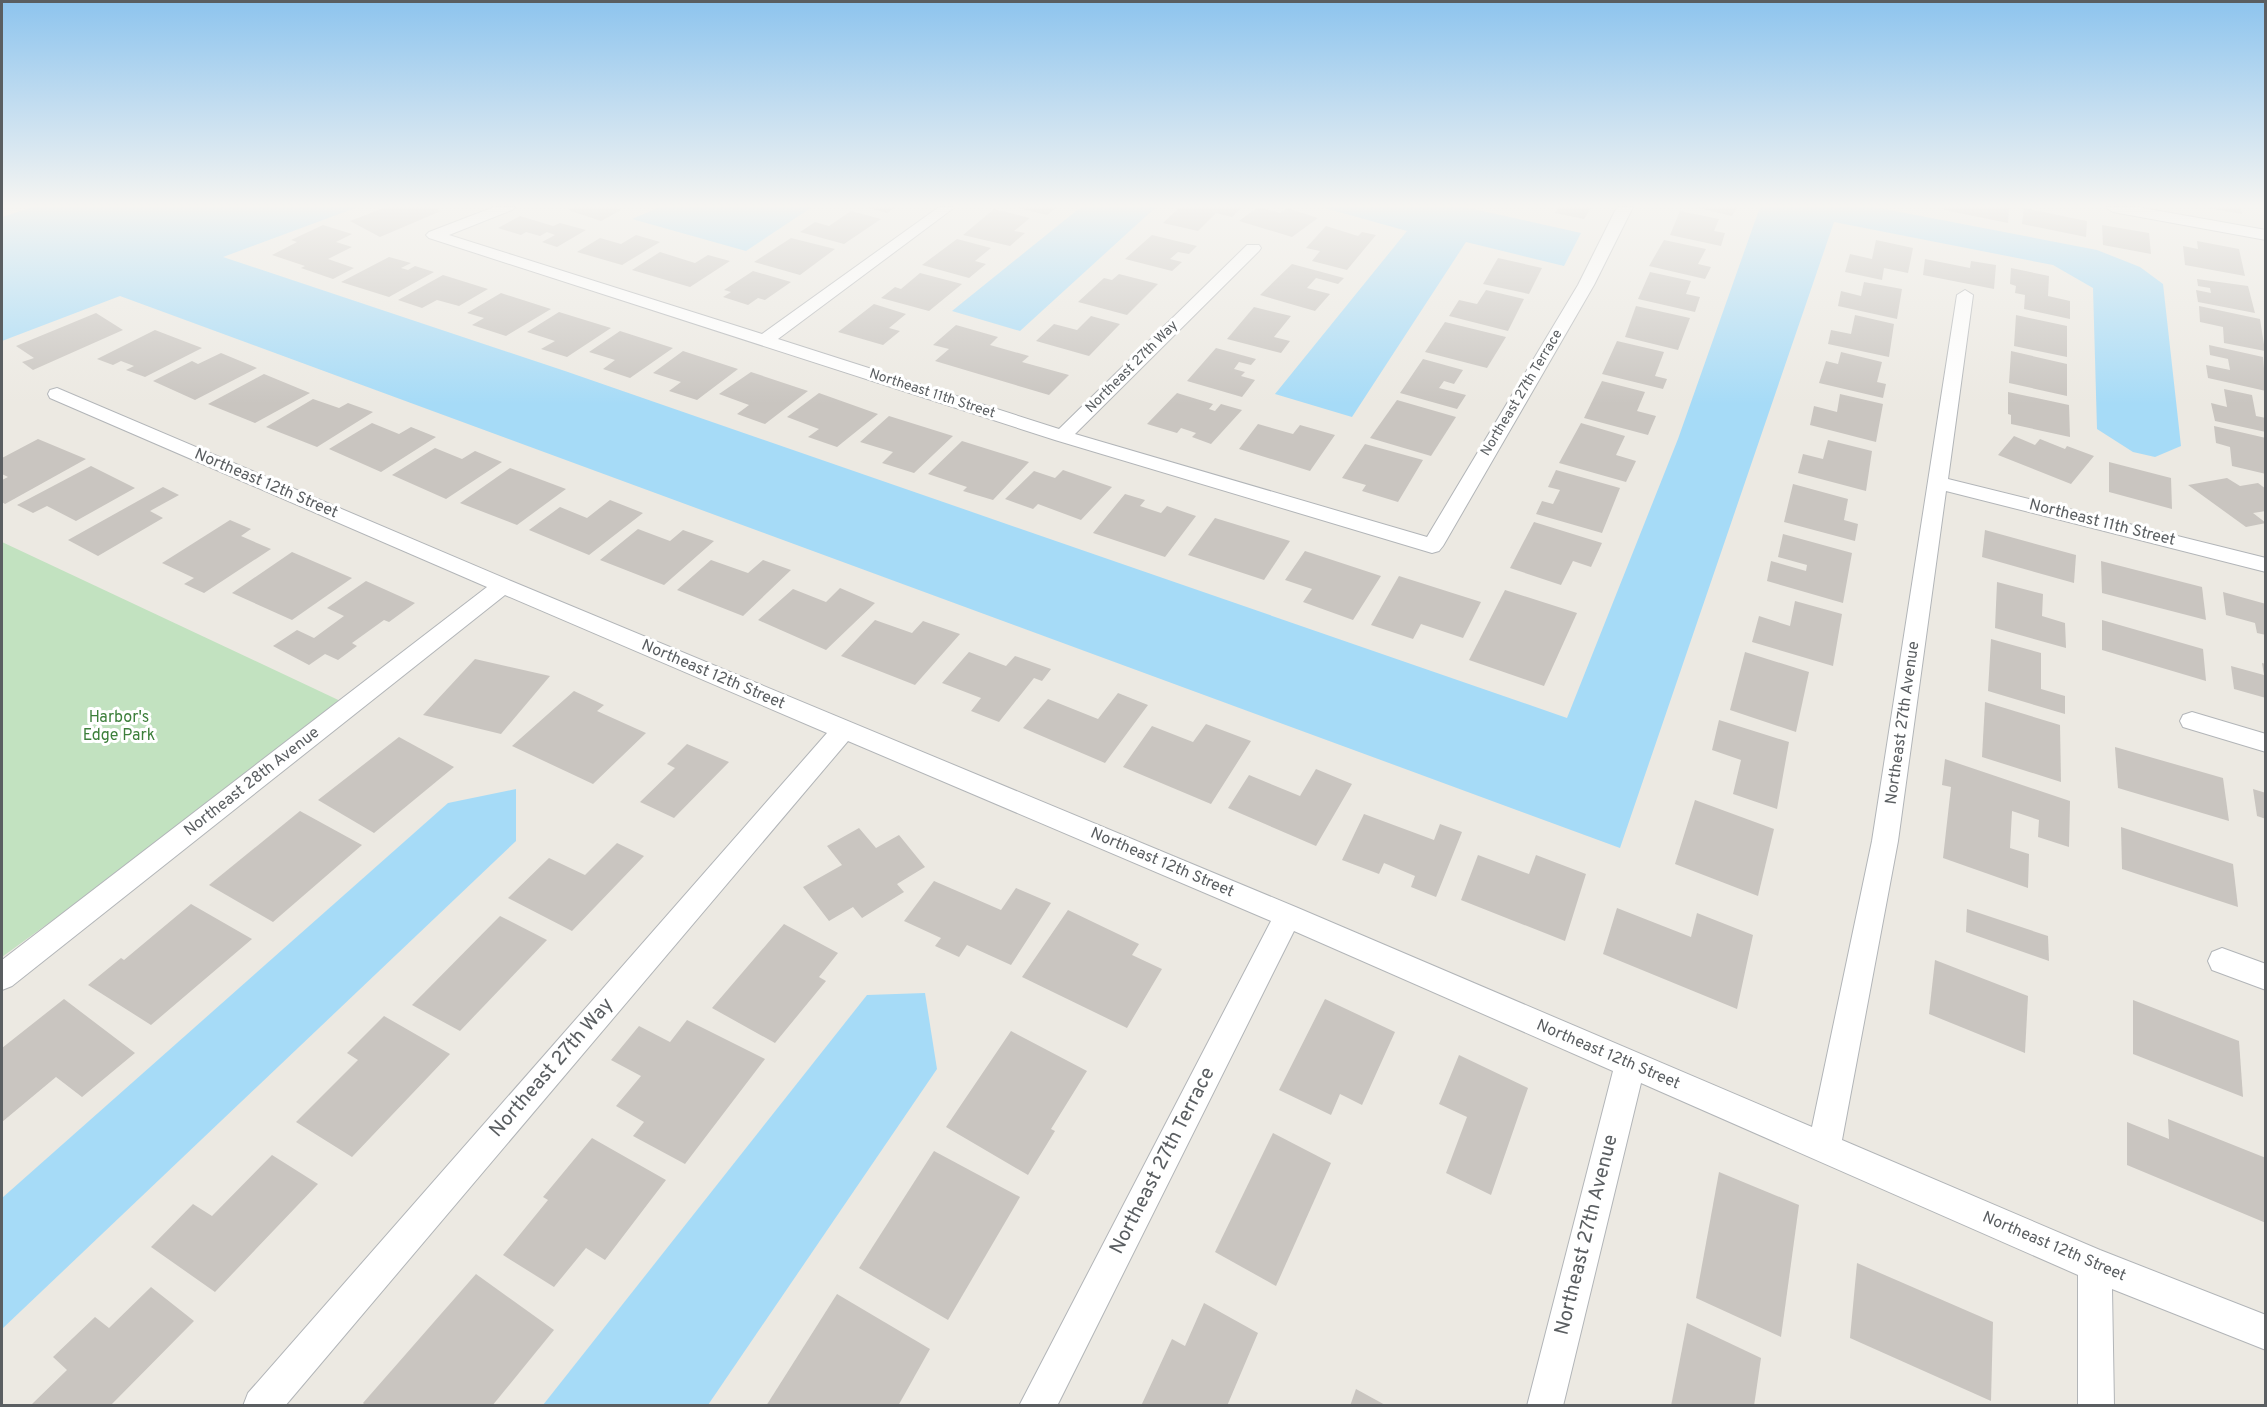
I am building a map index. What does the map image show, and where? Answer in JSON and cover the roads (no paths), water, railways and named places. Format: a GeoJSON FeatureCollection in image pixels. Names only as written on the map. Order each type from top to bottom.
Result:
{"type":"FeatureCollection","features":[{"type":"Feature","properties":{"kind":"street","name":"Northeast 11th Street"},"geometry":{"type":"LineString","coordinates":[[551,273],[1062,436],[1432,546]]}},
{"type":"Feature","properties":{"kind":"street"},"geometry":{"type":"LineString","coordinates":[[764,341],[858,273]]}},
{"type":"Feature","properties":{"kind":"street","name":"Northeast 27th Way"},"geometry":{"type":"LineString","coordinates":[[1062,436],[1228,273]]}},
{"type":"Feature","properties":{"kind":"street","name":"Northeast 27th Terrace"},"geometry":{"type":"LineString","coordinates":[[1432,546],[1592,273]]}},
{"type":"Feature","properties":{"kind":"street","name":"Northeast 27th Avenue"},"geometry":{"type":"LineString","coordinates":[[1824,1148],[1886,841],[1965,295]]}},
{"type":"Feature","properties":{"kind":"street","name":"Northeast 12th Street"},"geometry":{"type":"LineString","coordinates":[[57,394],[503,586],[1288,916],[2095,1265],[2265,1333]]}},
{"type":"Feature","properties":{"kind":"street","name":"Northeast 11th Street"},"geometry":{"type":"LineString","coordinates":[[1938,483],[2265,565]]}},
{"type":"Feature","properties":{"kind":"street","name":"Northeast 28th Avenue"},"geometry":{"type":"LineString","coordinates":[[2,977],[503,586]]}},
{"type":"Feature","properties":{"kind":"street"},"geometry":{"type":"LineString","coordinates":[[2192,721],[2265,742]]}},
{"type":"Feature","properties":{"kind":"street","name":"Northeast 27th Way"},"geometry":{"type":"LineString","coordinates":[[261,1406],[844,730]]}},
{"type":"Feature","properties":{"kind":"street","name":"Northeast 27th Terrace"},"geometry":{"type":"LineString","coordinates":[[1037,1406],[1288,916]]}},
{"type":"Feature","properties":{"kind":"street"},"geometry":{"type":"LineString","coordinates":[[2222,962],[2265,977]]}},
{"type":"Feature","properties":{"kind":"street","name":"Northeast 27th Avenue"},"geometry":{"type":"LineString","coordinates":[[1545,1406],[1630,1064]]}},
{"type":"Feature","properties":{"kind":"street"},"geometry":{"type":"LineString","coordinates":[[2095,1265],[2096,1406]]}},
{"type":"Feature","properties":{"kind":"water"},"geometry":{"type":"Polygon","coordinates":[[[2,273],[270,273],[565,371],[1567,718],[1678,439],[1737,273],[1817,273],[1620,848],[120,296],[2,341],[2,273]]]}},
{"type":"Feature","properties":{"kind":"water"},"geometry":{"type":"Polygon","coordinates":[[[1000,273],[1084,273],[1020,331],[952,311],[1000,273]]]}},
{"type":"Feature","properties":{"kind":"water"},"geometry":{"type":"Polygon","coordinates":[[[1373,273],[1446,273],[1352,417],[1275,394],[1373,273]]]}},
{"type":"Feature","properties":{"kind":"water"},"geometry":{"type":"Polygon","coordinates":[[[2066,273],[2148,273],[2163,284],[2181,446],[2155,457],[2133,452],[2097,429],[2093,288],[2066,273]]]}},
{"type":"Feature","properties":{"kind":"water"},"geometry":{"type":"Polygon","coordinates":[[[516,789],[516,841],[2,1329],[2,1198],[448,803],[516,789]]]}},
{"type":"Feature","properties":{"kind":"water"},"geometry":{"type":"Polygon","coordinates":[[[925,993],[937,1069],[708,1405],[543,1405],[867,995],[925,993]]]}},
{"type":"Feature","properties":{"kind":"park label","name":"Harbor's Edge Park"},"geometry":{"type":"Point","coordinates":[119,727]}}]}
